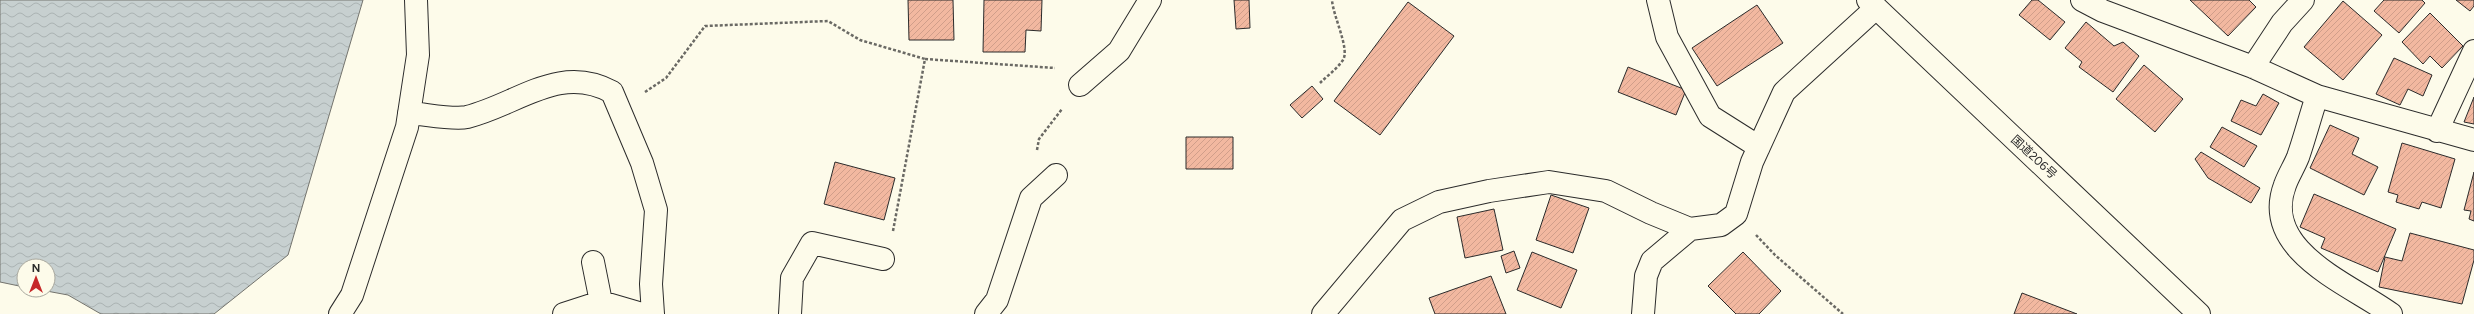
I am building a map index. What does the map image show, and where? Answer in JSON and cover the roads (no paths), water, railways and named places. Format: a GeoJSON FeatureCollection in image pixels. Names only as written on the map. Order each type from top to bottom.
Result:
{"type":"FeatureCollection","features":[{"type":"Feature","properties":{"kind":"main road"},"geometry":{"type":"LineString","coordinates":[[340,314],[352,294],[407,127],[418,55],[416,0]]}},
{"type":"Feature","properties":{"kind":"main road"},"geometry":{"type":"LineString","coordinates":[[1086,79],[1120,51],[1150,0]]}},
{"type":"Feature","properties":{"kind":"main road"},"geometry":{"type":"LineString","coordinates":[[1658,0],[1667,37],[1710,116],[1759,147]]}},
{"type":"Feature","properties":{"kind":"main road"},"geometry":{"type":"LineString","coordinates":[[2082,0],[2103,11],[2252,67],[2317,96],[2437,131],[2474,140]]}},
{"type":"Feature","properties":{"kind":"main road"},"geometry":{"type":"LineString","coordinates":[[2252,67],[2282,23],[2302,0]]}},
{"type":"Feature","properties":{"kind":"main road"},"geometry":{"type":"LineString","coordinates":[[1323,314],[1402,220],[1439,202],[1489,191],[1549,182],[1606,191],[1651,213],[1690,229],[1721,225],[1736,214],[1759,147],[1784,92],[1872,4]]}},
{"type":"Feature","properties":{"kind":"main road","name":"国道206号"},"geometry":{"type":"LineString","coordinates":[[1872,4],[2199,314]]}},
{"type":"Feature","properties":{"kind":"main road"},"geometry":{"type":"LineString","coordinates":[[2437,131],[2474,51]]}},
{"type":"Feature","properties":{"kind":"main road"},"geometry":{"type":"LineString","coordinates":[[409,113],[465,118],[490,110],[553,83],[577,81],[601,86],[612,92],[642,163],[656,210],[651,284],[653,314]]}},
{"type":"Feature","properties":{"kind":"main road"},"geometry":{"type":"LineString","coordinates":[[2317,96],[2297,159],[2284,186],[2282,203],[2283,224],[2289,239],[2309,260],[2391,314]]}},
{"type":"Feature","properties":{"kind":"main road"},"geometry":{"type":"LineString","coordinates":[[986,314],[997,300],[1031,198],[1056,175]]}},
{"type":"Feature","properties":{"kind":"main road"},"geometry":{"type":"LineString","coordinates":[[1643,314],[1646,276],[1652,261],[1690,229]]}},
{"type":"Feature","properties":{"kind":"main road"},"geometry":{"type":"LineString","coordinates":[[790,314],[792,278],[812,243],[883,259]]}},
{"type":"Feature","properties":{"kind":"main road"},"geometry":{"type":"LineString","coordinates":[[593,262],[601,302]]}},
{"type":"Feature","properties":{"kind":"main road"},"geometry":{"type":"LineString","coordinates":[[564,314],[601,302],[642,314]]}},
{"type":"Feature","properties":{"kind":"water"},"geometry":{"type":"Polygon","coordinates":[[[0,0],[363,0],[288,255],[214,314],[101,314],[68,295],[56,293],[56,258],[16,258],[16,285],[0,282],[0,0]]]}}]}
